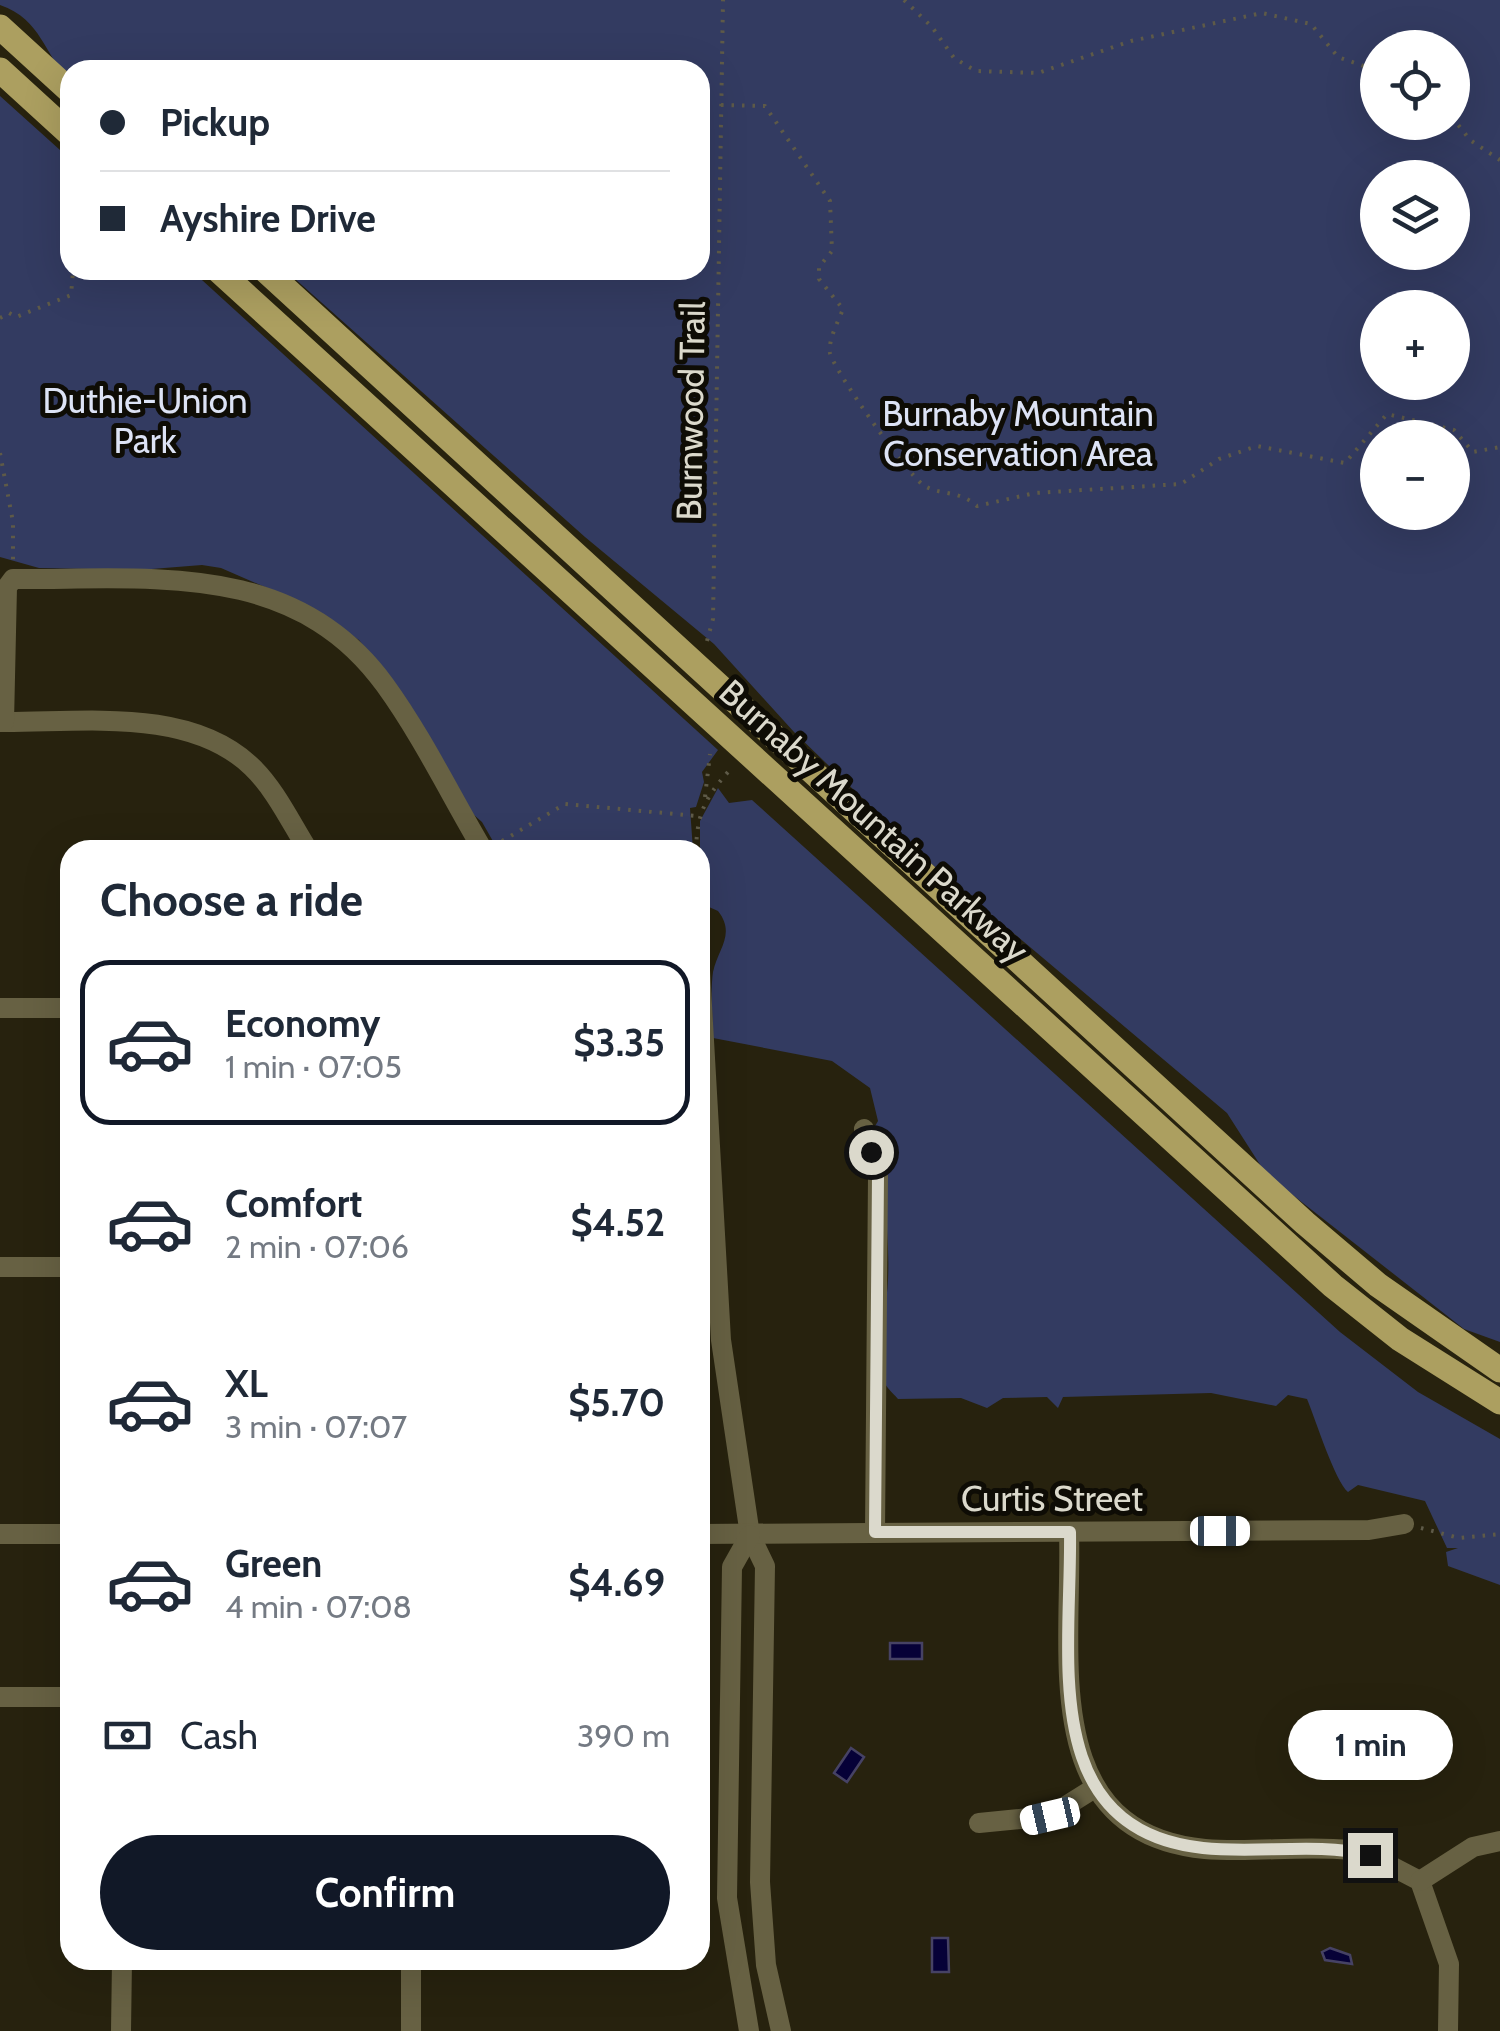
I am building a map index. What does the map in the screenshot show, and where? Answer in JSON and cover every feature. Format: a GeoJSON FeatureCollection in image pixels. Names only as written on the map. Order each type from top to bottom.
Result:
{"type":"FeatureCollection","features":[{"type":"Feature","properties":{"kind":"main road"},"geometry":{"type":"LineString","coordinates":[[0,27],[60,82]]}},
{"type":"Feature","properties":{"kind":"main road"},"geometry":{"type":"LineString","coordinates":[[0,70],[60,125]]}},
{"type":"Feature","properties":{"kind":"main road","name":"Burnaby Mountain Parkway"},"geometry":{"type":"LineString","coordinates":[[229,280],[1333,1286],[1400,1340],[1500,1402]]}},
{"type":"Feature","properties":{"kind":"main road","name":"Burnaby Mountain Parkway"},"geometry":{"type":"LineString","coordinates":[[277,280],[1305,1223],[1378,1285],[1500,1370]]}},
{"type":"Feature","properties":{"kind":"street"},"geometry":{"type":"LineString","coordinates":[[301,840],[253,767],[225,746],[151,724],[2,722],[7,587],[12,579],[200,581],[241,588],[323,624],[384,684],[484,840]]}},
{"type":"Feature","properties":{"kind":"street"},"geometry":{"type":"LineString","coordinates":[[0,1008],[60,1008]]}},
{"type":"Feature","properties":{"kind":"street"},"geometry":{"type":"LineString","coordinates":[[864,1128],[878,1176],[875,1532]]}},
{"type":"Feature","properties":{"kind":"street"},"geometry":{"type":"LineString","coordinates":[[710,1183],[714,1268],[750,1535],[765,1566],[760,1882],[766,1965],[782,2031]]}},
{"type":"Feature","properties":{"kind":"street"},"geometry":{"type":"LineString","coordinates":[[0,1267],[60,1267]]}},
{"type":"Feature","properties":{"kind":"street","name":"Curtis Street"},"geometry":{"type":"LineString","coordinates":[[710,1534],[1370,1530],[1404,1524]]}},
{"type":"Feature","properties":{"kind":"street"},"geometry":{"type":"LineString","coordinates":[[1070,1532],[1072,1724],[1093,1790],[1130,1823],[1168,1842],[1205,1848],[1350,1850],[1370,1855],[1420,1881],[1449,1964],[1448,2031]]}},
{"type":"Feature","properties":{"kind":"street"},"geometry":{"type":"LineString","coordinates":[[0,1534],[60,1534]]}},
{"type":"Feature","properties":{"kind":"street"},"geometry":{"type":"LineString","coordinates":[[748,2031],[727,1898],[732,1567],[750,1535]]}},
{"type":"Feature","properties":{"kind":"street"},"geometry":{"type":"LineString","coordinates":[[0,1697],[60,1697]]}},
{"type":"Feature","properties":{"kind":"street"},"geometry":{"type":"LineString","coordinates":[[980,1823],[1021,1823],[1050,1816],[1093,1790]]}},
{"type":"Feature","properties":{"kind":"street"},"geometry":{"type":"LineString","coordinates":[[1420,1881],[1473,1847],[1500,1840]]}},
{"type":"Feature","properties":{"kind":"street"},"geometry":{"type":"LineString","coordinates":[[121,2031],[122,1970]]}},
{"type":"Feature","properties":{"kind":"street"},"geometry":{"type":"LineString","coordinates":[[410,2031],[411,1970]]}},
{"type":"Feature","properties":{"kind":"path","name":"Burnwood Trail"},"geometry":{"type":"LineString","coordinates":[[706,642],[713,619],[723,0]]}},
{"type":"Feature","properties":{"kind":"path"},"geometry":{"type":"LineString","coordinates":[[904,0],[932,27],[954,58],[976,71],[1038,73],[1131,41],[1262,13],[1311,24],[1338,57],[1360,65]]}},
{"type":"Feature","properties":{"kind":"path"},"geometry":{"type":"LineString","coordinates":[[722,105],[765,106],[830,201],[832,251],[819,266],[819,279],[843,309],[829,348],[836,372],[856,393],[894,452],[924,487],[963,494],[977,506],[1035,492],[1182,484],[1219,459],[1258,446],[1344,463],[1387,414],[1454,430],[1472,452],[1500,448]]}},
{"type":"Feature","properties":{"kind":"path"},"geometry":{"type":"LineString","coordinates":[[1470,140],[1500,160]]}},
{"type":"Feature","properties":{"kind":"path"},"geometry":{"type":"LineString","coordinates":[[0,318],[9,313],[16,318],[71,295],[72,280]]}},
{"type":"Feature","properties":{"kind":"path"},"geometry":{"type":"LineString","coordinates":[[0,453],[14,522],[12,579]]}},
{"type":"Feature","properties":{"kind":"path"},"geometry":{"type":"LineString","coordinates":[[696,840],[697,816],[705,798],[710,754]]}},
{"type":"Feature","properties":{"kind":"path"},"geometry":{"type":"LineString","coordinates":[[705,798],[728,772]]}},
{"type":"Feature","properties":{"kind":"path"},"geometry":{"type":"LineString","coordinates":[[501,840],[564,804],[697,816]]}},
{"type":"Feature","properties":{"kind":"path"},"geometry":{"type":"LineString","coordinates":[[1404,1524],[1459,1538],[1500,1534]]}},
{"type":"Feature","properties":{"kind":"green space","name":"Burnaby Mountain Conservation Area"},"geometry":{"type":"Polygon","coordinates":[[[0,0],[1500,0],[1500,1342],[1464,1329],[1266,1174],[1227,1113],[922,856],[794,732],[714,644],[585,537],[296,280],[710,280],[710,60],[60,60],[60,68],[25,20],[0,5],[0,0]]]}},
{"type":"Feature","properties":{"kind":"green space","name":"Duthie-Union Park"},"geometry":{"type":"Polygon","coordinates":[[[0,96],[60,150],[60,280],[202,280],[718,750],[702,772],[704,782],[696,807],[690,808],[692,840],[492,840],[482,822],[466,808],[398,690],[359,640],[290,598],[221,568],[202,565],[139,570],[39,568],[0,557],[0,96]]]}},
{"type":"Feature","properties":{"kind":"green space"},"geometry":{"type":"Polygon","coordinates":[[[718,788],[729,803],[752,800],[1340,1332],[1418,1392],[1500,1439],[1500,1585],[1448,1566],[1446,1552],[1458,1548],[1447,1548],[1425,1501],[1358,1485],[1348,1492],[1332,1464],[1307,1399],[1288,1395],[1276,1406],[1211,1393],[1063,1397],[1058,1408],[1047,1397],[1003,1398],[987,1408],[961,1398],[898,1399],[884,1382],[879,1363],[888,1243],[871,1133],[878,1121],[870,1088],[832,1061],[713,1038],[713,972],[726,927],[718,911],[710,907],[710,840],[700,840],[700,821],[718,788]]]}},
{"type":"Feature","properties":{"kind":"shaded area"},"geometry":{"type":"Polygon","coordinates":[[[890,1643],[922,1643],[922,1659],[890,1659],[890,1643]]]}},
{"type":"Feature","properties":{"kind":"shaded area"},"geometry":{"type":"Polygon","coordinates":[[[851,1748],[864,1757],[847,1782],[834,1773],[851,1748]]]}},
{"type":"Feature","properties":{"kind":"shaded area"},"geometry":{"type":"Polygon","coordinates":[[[932,1938],[948,1938],[949,1972],[932,1972],[932,1938]]]}},
{"type":"Feature","properties":{"kind":"shaded area"},"geometry":{"type":"Polygon","coordinates":[[[1330,1948],[1350,1955],[1352,1964],[1325,1960],[1322,1952],[1330,1948]]]}},
{"type":"Feature","properties":{"kind":"route"},"geometry":{"type":"LineString","coordinates":[[871,1152],[878,1176],[875,1532],[1070,1532],[1072,1724],[1080,1760],[1093,1790],[1130,1823],[1168,1842],[1205,1848],[1328,1848],[1370,1855]]}}]}
